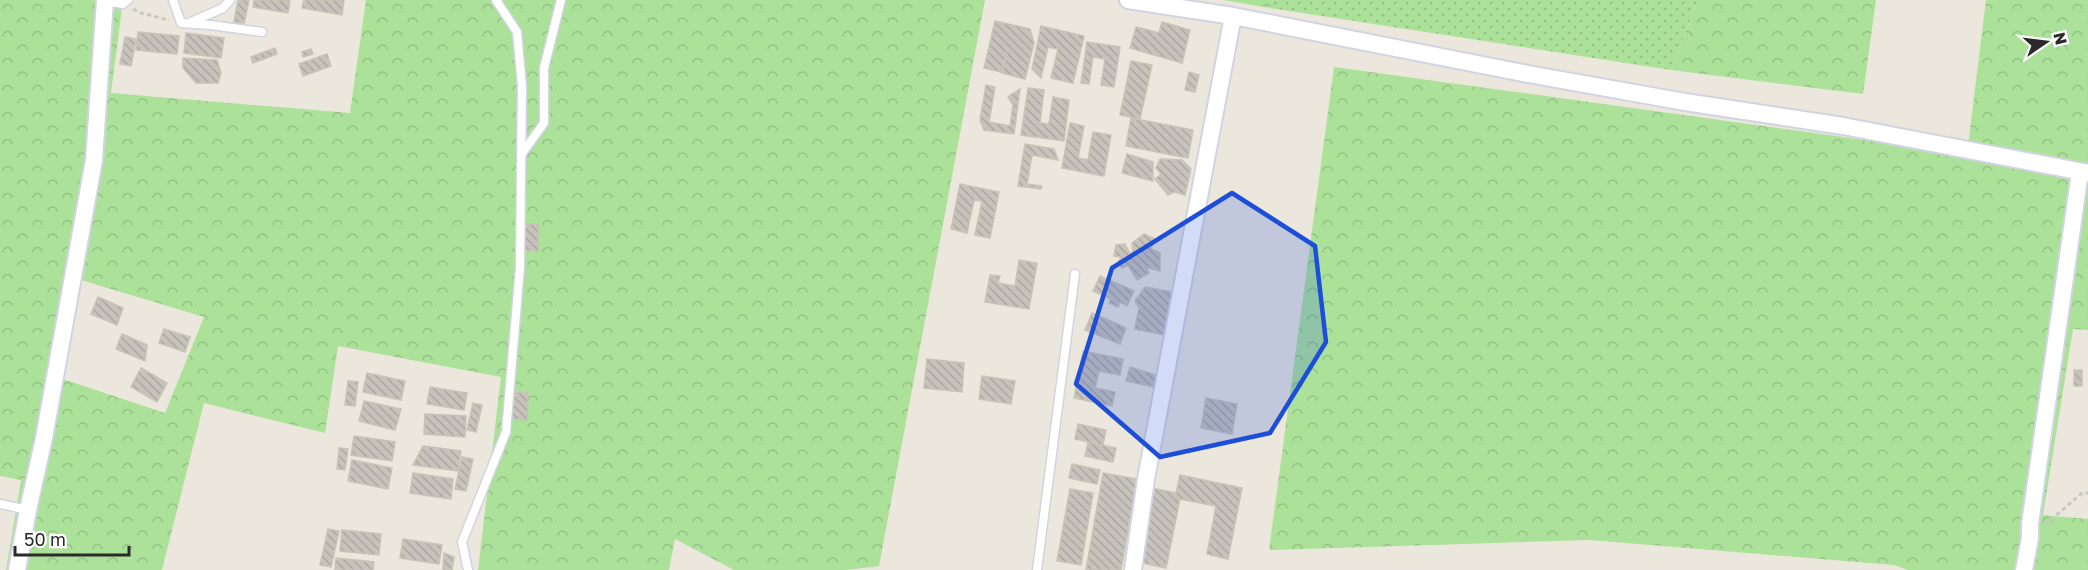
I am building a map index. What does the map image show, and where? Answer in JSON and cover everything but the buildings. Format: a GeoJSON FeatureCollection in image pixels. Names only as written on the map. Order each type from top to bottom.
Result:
{"type":"FeatureCollection","features":[{"type":"Feature","properties":{"kind":"street"},"geometry":{"type":"LineString","coordinates":[[1128,0],[1233,16],[1684,102],[1843,126],[2084,173],[2024,570]]}},
{"type":"Feature","properties":{"kind":"street"},"geometry":{"type":"LineString","coordinates":[[17,570],[44,438],[94,160],[105,1]]}},
{"type":"Feature","properties":{"kind":"street"},"geometry":{"type":"LineString","coordinates":[[1133,570],[1146,479],[1233,16]]}},
{"type":"Feature","properties":{"kind":"lane"},"geometry":{"type":"LineString","coordinates":[[173,0],[181,23]]}},
{"type":"Feature","properties":{"kind":"lane"},"geometry":{"type":"LineString","coordinates":[[181,23],[195,21],[223,8],[230,0]]}},
{"type":"Feature","properties":{"kind":"lane"},"geometry":{"type":"LineString","coordinates":[[468,570],[462,542],[506,432],[520,267],[522,86],[517,32],[495,0]]}},
{"type":"Feature","properties":{"kind":"lane"},"geometry":{"type":"LineString","coordinates":[[521,154],[544,123],[543,68],[561,0]]}},
{"type":"Feature","properties":{"kind":"lane"},"geometry":{"type":"LineString","coordinates":[[105,1],[126,2]]}},
{"type":"Feature","properties":{"kind":"lane"},"geometry":{"type":"LineString","coordinates":[[181,23],[211,24],[262,32]]}},
{"type":"Feature","properties":{"kind":"lane"},"geometry":{"type":"LineString","coordinates":[[1037,570],[1075,274]]}},
{"type":"Feature","properties":{"kind":"lane"},"geometry":{"type":"LineString","coordinates":[[0,504],[28,510]]}},
{"type":"Feature","properties":{"kind":"path"},"geometry":{"type":"LineString","coordinates":[[126,2],[141,13],[181,23]]}},
{"type":"Feature","properties":{"kind":"path"},"geometry":{"type":"LineString","coordinates":[[2030,538],[2082,493],[2088,493]]}},
{"type":"Feature","properties":{"kind":"highlighted area"},"geometry":{"type":"Polygon","coordinates":[[[1232,193],[1315,246],[1326,342],[1270,433],[1160,457],[1076,384],[1112,268],[1232,193]]]}},
{"type":"Feature","properties":{"kind":"green space"},"geometry":{"type":"Polygon","coordinates":[[[0,0],[123,0],[111,93],[350,113],[366,0],[985,0],[879,566],[847,570],[734,570],[675,539],[669,570],[478,570],[501,377],[338,346],[325,433],[204,403],[162,570],[6,570],[21,480],[0,476],[0,0]],[[81,280],[63,379],[165,413],[204,317],[81,280]]]}},
{"type":"Feature","properties":{"kind":"green space"},"geometry":{"type":"Polygon","coordinates":[[[1223,0],[1273,0],[1270,8],[1223,0]]]}},
{"type":"Feature","properties":{"kind":"green space"},"geometry":{"type":"Polygon","coordinates":[[[1273,0],[1698,0],[1671,70],[1270,8],[1273,0]]]}},
{"type":"Feature","properties":{"kind":"green space"},"geometry":{"type":"Polygon","coordinates":[[[1698,0],[1876,0],[1863,94],[1671,70],[1698,0]]]}},
{"type":"Feature","properties":{"kind":"green space"},"geometry":{"type":"Polygon","coordinates":[[[1986,0],[2088,0],[2088,330],[2073,329],[2043,515],[2088,519],[2088,570],[1908,570],[1894,565],[1590,540],[1269,550],[1334,67],[1967,154],[1986,0]]]}}]}
